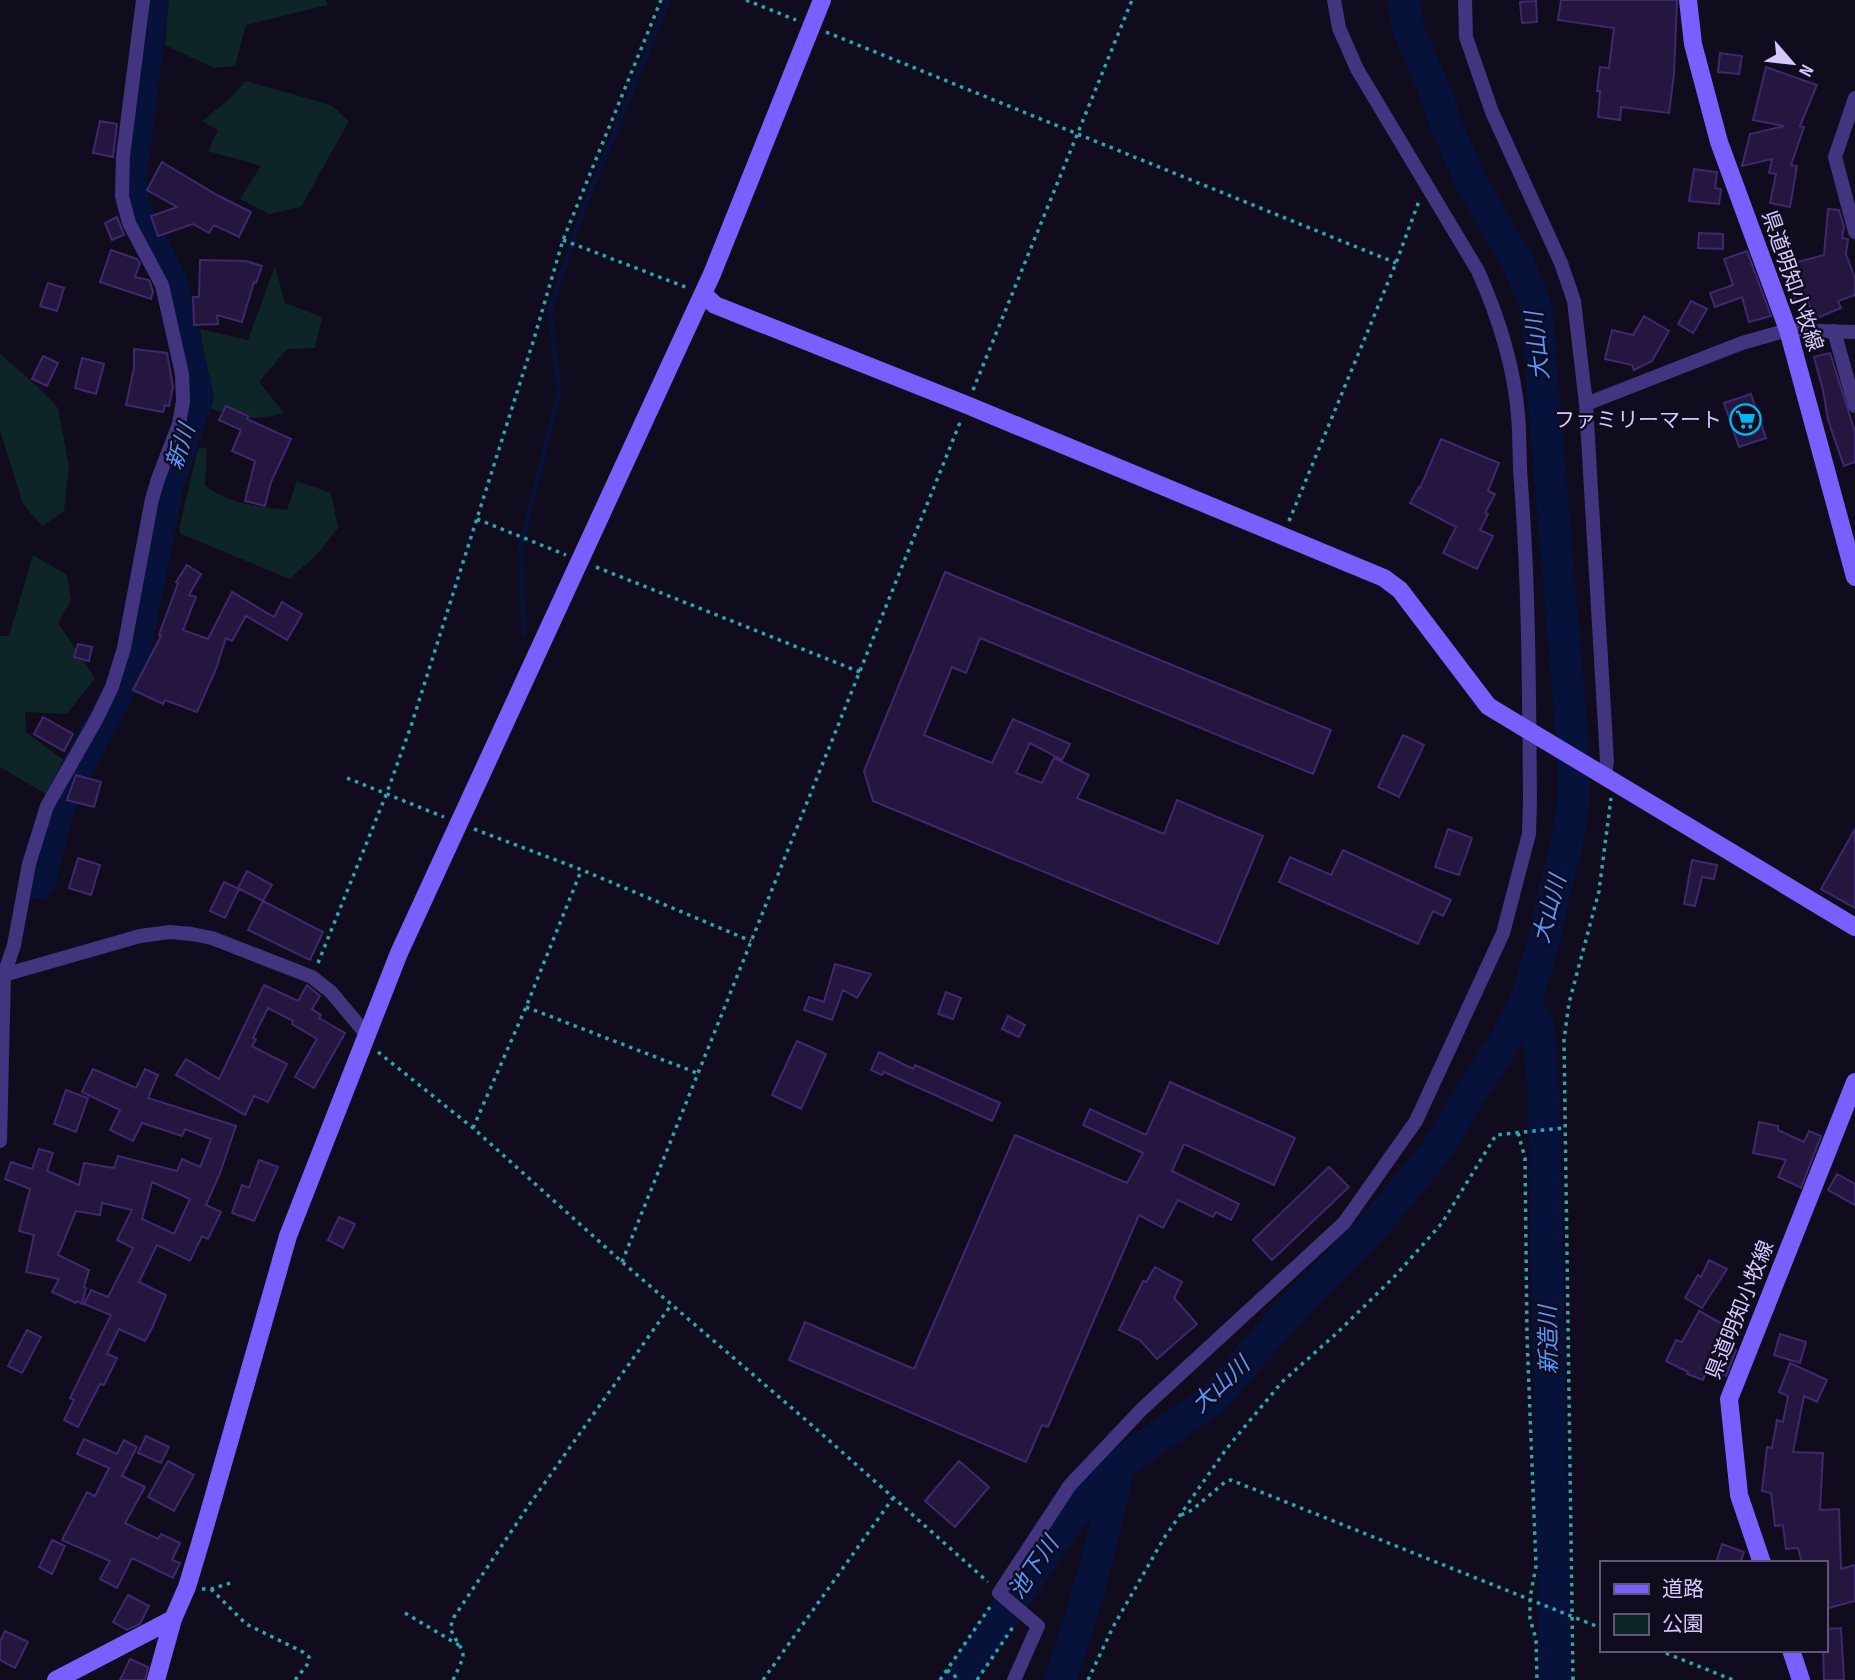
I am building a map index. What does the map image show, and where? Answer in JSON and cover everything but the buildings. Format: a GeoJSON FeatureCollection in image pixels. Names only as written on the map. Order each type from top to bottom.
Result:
{"type":"FeatureCollection","features":[{"type":"Feature","properties":{"kind":"street"},"geometry":{"type":"LineString","coordinates":[[0,1141],[2,976],[14,946],[29,864],[47,806],[112,687],[124,648],[152,499],[179,424],[183,401],[183,374],[162,285],[130,223],[122,196],[123,156],[143,0]]}},
{"type":"Feature","properties":{"kind":"street"},"geometry":{"type":"LineString","coordinates":[[156,1680],[173,1619],[187,1587],[288,1236],[399,953],[703,294],[822,0]]}},
{"type":"Feature","properties":{"kind":"street"},"geometry":{"type":"LineString","coordinates":[[1014,1680],[1038,1626],[999,1592],[1070,1485],[1142,1409],[1344,1223],[1416,1121],[1503,933],[1529,834],[1530,733],[1525,540],[1514,380],[1492,303],[1478,271],[1347,50],[1339,28],[1334,0]]}},
{"type":"Feature","properties":{"kind":"street"},"geometry":{"type":"LineString","coordinates":[[1465,0],[1465,37],[1492,112],[1561,263],[1574,300],[1586,404],[1609,779]]}},
{"type":"Feature","properties":{"kind":"street","name":"県道明知小牧線"},"geometry":{"type":"LineString","coordinates":[[1688,0],[1693,44],[1719,142],[1788,330],[1855,577]]}},
{"type":"Feature","properties":{"kind":"street"},"geometry":{"type":"LineString","coordinates":[[1855,97],[1835,157],[1855,232]]}},
{"type":"Feature","properties":{"kind":"street"},"geometry":{"type":"LineString","coordinates":[[703,294],[715,305],[967,405],[1384,579],[1400,590],[1488,706],[1855,927]]}},
{"type":"Feature","properties":{"kind":"street"},"geometry":{"type":"LineString","coordinates":[[1586,404],[1742,343],[1788,330],[1855,332]]}},
{"type":"Feature","properties":{"kind":"street"},"geometry":{"type":"LineString","coordinates":[[1833,331],[1855,406]]}},
{"type":"Feature","properties":{"kind":"street"},"geometry":{"type":"LineString","coordinates":[[2,976],[140,936],[170,932],[212,938],[312,978],[331,992],[367,1035]]}},
{"type":"Feature","properties":{"kind":"street","name":"県道明知小牧線"},"geometry":{"type":"LineString","coordinates":[[1761,1561],[1739,1495],[1729,1399],[1855,1082]]}},
{"type":"Feature","properties":{"kind":"street"},"geometry":{"type":"LineString","coordinates":[[56,1680],[173,1619]]}},
{"type":"Feature","properties":{"kind":"street"},"geometry":{"type":"LineString","coordinates":[[1792,1652],[1801,1680]]}},
{"type":"Feature","properties":{"kind":"path"},"geometry":{"type":"LineString","coordinates":[[312,978],[411,726],[563,240],[661,0]]}},
{"type":"Feature","properties":{"kind":"path"},"geometry":{"type":"LineString","coordinates":[[746,0],[1396,263]]}},
{"type":"Feature","properties":{"kind":"path"},"geometry":{"type":"LineString","coordinates":[[622,1262],[1132,0]]}},
{"type":"Feature","properties":{"kind":"path"},"geometry":{"type":"LineString","coordinates":[[1282,536],[1419,205],[1415,178],[1417,171]]}},
{"type":"Feature","properties":{"kind":"path"},"geometry":{"type":"LineString","coordinates":[[563,240],[703,294]]}},
{"type":"Feature","properties":{"kind":"path"},"geometry":{"type":"LineString","coordinates":[[477,519],[860,672]]}},
{"type":"Feature","properties":{"kind":"path"},"geometry":{"type":"LineString","coordinates":[[347,778],[582,870],[751,941]]}},
{"type":"Feature","properties":{"kind":"path"},"geometry":{"type":"LineString","coordinates":[[1573,1680],[1563,1128],[1565,1028],[1569,1003],[1599,891],[1609,779]]}},
{"type":"Feature","properties":{"kind":"path"},"geometry":{"type":"LineString","coordinates":[[473,1128],[582,870]]}},
{"type":"Feature","properties":{"kind":"path"},"geometry":{"type":"LineString","coordinates":[[526,1007],[697,1073]]}},
{"type":"Feature","properties":{"kind":"path"},"geometry":{"type":"LineString","coordinates":[[367,1035],[375,1050],[473,1128],[999,1592],[940,1680]]}},
{"type":"Feature","properties":{"kind":"path"},"geometry":{"type":"LineString","coordinates":[[1088,1680],[1113,1627],[1164,1538],[1227,1448],[1282,1382],[1396,1275],[1442,1223],[1496,1135],[1563,1128]]}},
{"type":"Feature","properties":{"kind":"path"},"geometry":{"type":"LineString","coordinates":[[1518,1133],[1525,1158],[1526,1183],[1527,1337],[1535,1566],[1530,1619],[1536,1639],[1537,1680]]}},
{"type":"Feature","properties":{"kind":"path"},"geometry":{"type":"LineString","coordinates":[[453,1680],[463,1657],[462,1647],[450,1628],[454,1617],[529,1505],[671,1305]]}},
{"type":"Feature","properties":{"kind":"path"},"geometry":{"type":"LineString","coordinates":[[1179,1516],[1192,1510],[1231,1480],[1600,1628]]}},
{"type":"Feature","properties":{"kind":"path"},"geometry":{"type":"LineString","coordinates":[[764,1680],[893,1497]]}},
{"type":"Feature","properties":{"kind":"path"},"geometry":{"type":"LineString","coordinates":[[187,1587],[211,1589],[234,1582]]}},
{"type":"Feature","properties":{"kind":"path"},"geometry":{"type":"LineString","coordinates":[[211,1589],[246,1624],[309,1657],[307,1665],[295,1680]]}},
{"type":"Feature","properties":{"kind":"path"},"geometry":{"type":"LineString","coordinates":[[976,1680],[1023,1612]]}},
{"type":"Feature","properties":{"kind":"path"},"geometry":{"type":"LineString","coordinates":[[405,1613],[462,1647]]}},
{"type":"Feature","properties":{"kind":"path"},"geometry":{"type":"LineString","coordinates":[[1663,1652],[1733,1680]]}},
{"type":"Feature","properties":{"kind":"path"},"geometry":{"type":"LineString","coordinates":[[947,1670],[960,1680]]}},
{"type":"Feature","properties":{"kind":"green space"},"geometry":{"type":"Polygon","coordinates":[[[169,0],[326,0],[327,5],[246,25],[235,66],[214,68],[165,45],[169,0]]]}},
{"type":"Feature","properties":{"kind":"green space"},"geometry":{"type":"Polygon","coordinates":[[[246,81],[331,105],[349,121],[301,207],[269,214],[240,199],[261,166],[208,151],[218,130],[202,121],[246,81]]]}},
{"type":"Feature","properties":{"kind":"green space"},"geometry":{"type":"Polygon","coordinates":[[[275,266],[285,303],[322,317],[315,348],[287,349],[259,382],[284,413],[248,418],[212,409],[200,329],[248,340],[275,266]]]}},
{"type":"Feature","properties":{"kind":"green space"},"geometry":{"type":"Polygon","coordinates":[[[0,354],[58,408],[69,467],[64,511],[42,526],[23,504],[0,430],[0,354]]]}},
{"type":"Feature","properties":{"kind":"green space"},"geometry":{"type":"Polygon","coordinates":[[[207,447],[205,486],[235,501],[287,510],[297,481],[331,493],[338,528],[319,552],[290,579],[181,534],[179,529],[198,449],[207,447]]]}},
{"type":"Feature","properties":{"kind":"green space"},"geometry":{"type":"Polygon","coordinates":[[[33,555],[67,575],[71,600],[58,623],[95,678],[67,714],[25,712],[26,732],[69,764],[46,794],[0,767],[0,636],[9,636],[33,555]]]}},
{"type":"Feature","properties":{"kind":"waterway","name":"新川"},"geometry":{"type":"LineString","coordinates":[[39,883],[61,798],[132,666],[168,484],[198,397],[172,284],[133,203],[131,174],[153,0]]}},
{"type":"Feature","properties":{"kind":"waterway"},"geometry":{"type":"LineString","coordinates":[[524,635],[521,545],[559,391],[550,310],[581,215],[668,0]]}},
{"type":"Feature","properties":{"kind":"waterway","name":"大山川"},"geometry":{"type":"LineString","coordinates":[[959,1680],[1084,1497],[1119,1464],[1214,1399],[1277,1325],[1372,1228],[1432,1156],[1506,1039],[1525,1003],[1544,941],[1567,844],[1573,805],[1573,749],[1536,306],[1519,265],[1473,186],[1446,125],[1408,28],[1404,0]]}},
{"type":"Feature","properties":{"kind":"waterway","name":"新造川"},"geometry":{"type":"LineString","coordinates":[[1525,1003],[1538,1024],[1544,1096],[1555,1680]]}},
{"type":"Feature","properties":{"kind":"waterway","name":"大山川"},"geometry":{"type":"LineString","coordinates":[[1060,1680],[1093,1573],[1119,1464]]}},
{"type":"Feature","properties":{"kind":"place","name":"ファミリーマート"},"geometry":{"type":"Point","coordinates":[1745,420]}},
{"type":"Feature","properties":{"kind":"water label","name":"池下川"},"geometry":{"type":"Point","coordinates":[1034,1568]}}]}
